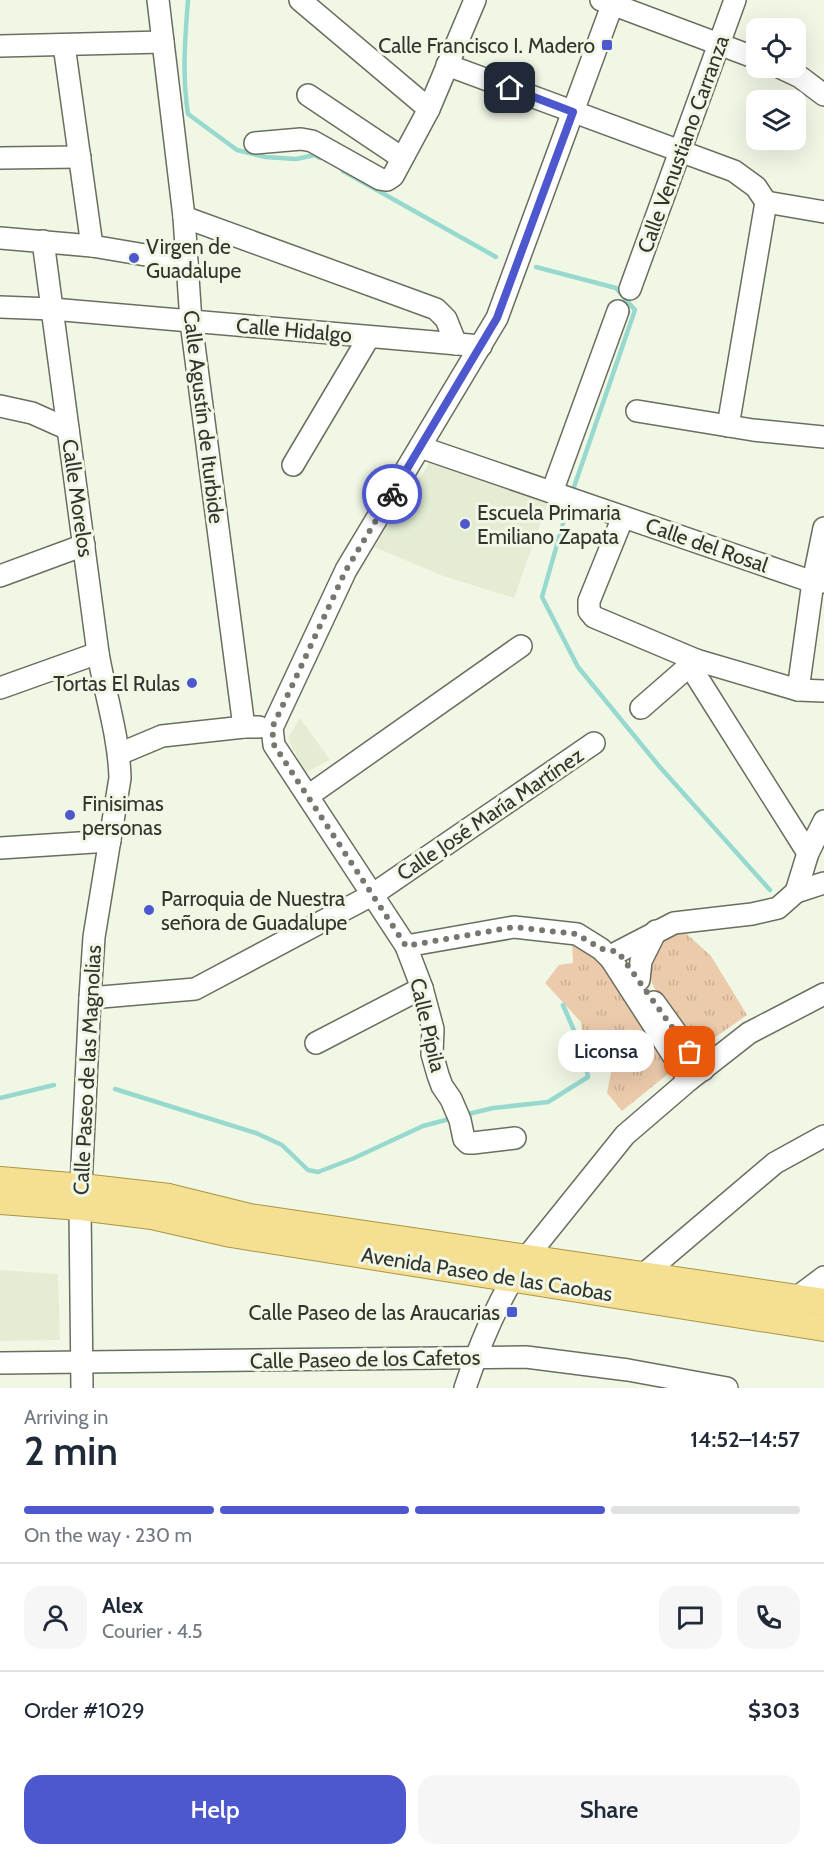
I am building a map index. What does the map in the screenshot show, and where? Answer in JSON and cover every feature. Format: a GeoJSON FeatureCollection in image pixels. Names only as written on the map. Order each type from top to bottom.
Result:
{"type":"FeatureCollection","features":[{"type":"Feature","properties":{"kind":"main road"},"geometry":{"type":"LineString","coordinates":[[0,1180],[81,1197]]}},
{"type":"Feature","properties":{"kind":"main road"},"geometry":{"type":"LineString","coordinates":[[0,1201],[81,1197]]}},
{"type":"Feature","properties":{"kind":"main road","name":"Avenida Paseo de las Caobas"},"geometry":{"type":"LineString","coordinates":[[81,1197],[169,1197],[250,1217],[824,1328]]}},
{"type":"Feature","properties":{"kind":"main road","name":"Avenida Paseo de las Caobas"},"geometry":{"type":"LineString","coordinates":[[81,1197],[231,1234],[519,1268],[643,1275],[824,1302]]}},
{"type":"Feature","properties":{"kind":"street","name":"Calle Agustín de Iturbide"},"geometry":{"type":"LineString","coordinates":[[158,0],[184,217],[191,322],[244,727]]}},
{"type":"Feature","properties":{"kind":"street"},"geometry":{"type":"LineString","coordinates":[[300,0],[429,109]]}},
{"type":"Feature","properties":{"kind":"street"},"geometry":{"type":"LineString","coordinates":[[255,142],[301,139],[312,141],[380,179],[387,180],[397,167],[429,109],[475,0]]}},
{"type":"Feature","properties":{"kind":"street","name":"Calle Venustiano Carranza"},"geometry":{"type":"LineString","coordinates":[[630,289],[735,0]]}},
{"type":"Feature","properties":{"kind":"street"},"geometry":{"type":"LineString","coordinates":[[119,754],[162,736],[244,727],[272,728],[346,570],[497,318],[573,112],[609,1],[746,54]]}},
{"type":"Feature","properties":{"kind":"street"},"geometry":{"type":"LineString","coordinates":[[0,46],[164,42]]}},
{"type":"Feature","properties":{"kind":"street"},"geometry":{"type":"LineString","coordinates":[[64,45],[92,246]]}},
{"type":"Feature","properties":{"kind":"street"},"geometry":{"type":"LineString","coordinates":[[447,65],[734,171],[756,187],[766,202],[728,426]]}},
{"type":"Feature","properties":{"kind":"street"},"geometry":{"type":"LineString","coordinates":[[801,78],[824,95]]}},
{"type":"Feature","properties":{"kind":"street"},"geometry":{"type":"LineString","coordinates":[[308,95],[397,167]]}},
{"type":"Feature","properties":{"kind":"street"},"geometry":{"type":"LineString","coordinates":[[0,158],[80,157]]}},
{"type":"Feature","properties":{"kind":"street"},"geometry":{"type":"LineString","coordinates":[[766,202],[824,212]]}},
{"type":"Feature","properties":{"kind":"street"},"geometry":{"type":"LineString","coordinates":[[184,217],[436,309],[446,319],[456,344]]}},
{"type":"Feature","properties":{"kind":"street"},"geometry":{"type":"LineString","coordinates":[[0,238],[92,246],[187,262]]}},
{"type":"Feature","properties":{"kind":"street","name":"Calle Morelos"},"geometry":{"type":"LineString","coordinates":[[43,242],[98,653],[119,754]]}},
{"type":"Feature","properties":{"kind":"street","name":"Calle Hidalgo"},"geometry":{"type":"LineString","coordinates":[[0,307],[52,309],[480,346]]}},
{"type":"Feature","properties":{"kind":"street"},"geometry":{"type":"LineString","coordinates":[[552,492],[618,312]]}},
{"type":"Feature","properties":{"kind":"street"},"geometry":{"type":"LineString","coordinates":[[293,465],[369,337]]}},
{"type":"Feature","properties":{"kind":"street"},"geometry":{"type":"LineString","coordinates":[[0,406],[32,413],[68,429]]}},
{"type":"Feature","properties":{"kind":"street"},"geometry":{"type":"LineString","coordinates":[[637,411],[728,426],[824,437]]}},
{"type":"Feature","properties":{"kind":"street","name":"Calle del Rosal"},"geometry":{"type":"LineString","coordinates":[[420,447],[818,582]]}},
{"type":"Feature","properties":{"kind":"street"},"geometry":{"type":"LineString","coordinates":[[623,517],[589,601],[589,611],[594,617],[693,663],[815,695],[818,582],[824,528]]}},
{"type":"Feature","properties":{"kind":"street"},"geometry":{"type":"LineString","coordinates":[[0,576],[84,545]]}},
{"type":"Feature","properties":{"kind":"street"},"geometry":{"type":"LineString","coordinates":[[308,796],[521,646]]}},
{"type":"Feature","properties":{"kind":"street"},"geometry":{"type":"LineString","coordinates":[[0,688],[98,653]]}},
{"type":"Feature","properties":{"kind":"street"},"geometry":{"type":"LineString","coordinates":[[641,708],[693,663]]}},
{"type":"Feature","properties":{"kind":"street"},"geometry":{"type":"LineString","coordinates":[[693,663],[808,853]]}},
{"type":"Feature","properties":{"kind":"street","name":"Calle Pípila"},"geometry":{"type":"LineString","coordinates":[[272,728],[274,745],[406,946],[423,988],[433,1029],[432,1054],[446,1093],[460,1120],[464,1139],[468,1143],[515,1138]]}},
{"type":"Feature","properties":{"kind":"street","name":"Calle José María Martínez"},"geometry":{"type":"LineString","coordinates":[[90,998],[195,989],[372,895],[594,743]]}},
{"type":"Feature","properties":{"kind":"street","name":"Calle Paseo de las Magnolias"},"geometry":{"type":"LineString","coordinates":[[82,1388],[81,1197],[90,998],[94,937],[120,778],[119,754]]}},
{"type":"Feature","properties":{"kind":"street"},"geometry":{"type":"LineString","coordinates":[[796,892],[808,853],[824,821]]}},
{"type":"Feature","properties":{"kind":"street"},"geometry":{"type":"LineString","coordinates":[[0,848],[110,841]]}},
{"type":"Feature","properties":{"kind":"street"},"geometry":{"type":"LineString","coordinates":[[610,953],[674,923],[752,914],[778,908],[796,892],[824,883]]}},
{"type":"Feature","properties":{"kind":"street"},"geometry":{"type":"LineString","coordinates":[[406,946],[514,927],[576,934],[610,953],[639,980],[696,1075]]}},
{"type":"Feature","properties":{"kind":"street"},"geometry":{"type":"LineString","coordinates":[[639,980],[641,961],[656,931]]}},
{"type":"Feature","properties":{"kind":"street"},"geometry":{"type":"LineString","coordinates":[[610,953],[696,1075]]}},
{"type":"Feature","properties":{"kind":"street"},"geometry":{"type":"LineString","coordinates":[[316,1043],[423,988]]}},
{"type":"Feature","properties":{"kind":"street"},"geometry":{"type":"LineString","coordinates":[[465,1388],[476,1357],[519,1268],[625,1135],[749,1033],[824,994]]}},
{"type":"Feature","properties":{"kind":"street"},"geometry":{"type":"LineString","coordinates":[[643,1275],[775,1163],[824,1136]]}},
{"type":"Feature","properties":{"kind":"street"},"geometry":{"type":"LineString","coordinates":[[795,1298],[824,1278]]}},
{"type":"Feature","properties":{"kind":"street","name":"Calle Paseo de los Cafetos"},"geometry":{"type":"LineString","coordinates":[[0,1363],[526,1358],[628,1370],[727,1388]]}},
{"type":"Feature","properties":{"kind":"shaded area","name":"Escuela Primaria Emiliano Zapata"},"geometry":{"type":"Polygon","coordinates":[[[432,459],[549,500],[514,598],[443,576],[374,547],[432,459]]]}},
{"type":"Feature","properties":{"kind":"shaded area"},"geometry":{"type":"Polygon","coordinates":[[[300,718],[330,760],[305,773],[288,738],[300,718]]]}},
{"type":"Feature","properties":{"kind":"shaded area"},"geometry":{"type":"Polygon","coordinates":[[[0,1270],[58,1274],[60,1340],[0,1341],[0,1270]]]}},
{"type":"Feature","properties":{"kind":"green space"},"geometry":{"type":"Polygon","coordinates":[[[678,926],[711,956],[747,1015],[704,1045],[693,1043],[660,997],[648,971],[648,959],[652,948],[678,926]]]}},
{"type":"Feature","properties":{"kind":"green space"},"geometry":{"type":"Polygon","coordinates":[[[572,942],[597,952],[671,1062],[668,1074],[622,1111],[607,1093],[614,1057],[585,1053],[581,1022],[545,983],[559,965],[573,963],[572,942]]]}},
{"type":"Feature","properties":{"kind":"waterway"},"geometry":{"type":"LineString","coordinates":[[188,0],[185,43],[188,114],[237,150],[265,157],[296,159],[315,155],[320,158]]}},
{"type":"Feature","properties":{"kind":"waterway"},"geometry":{"type":"LineString","coordinates":[[343,171],[496,257]]}},
{"type":"Feature","properties":{"kind":"waterway"},"geometry":{"type":"LineString","coordinates":[[536,267],[616,288],[635,310],[574,487]]}},
{"type":"Feature","properties":{"kind":"waterway"},"geometry":{"type":"LineString","coordinates":[[566,513],[542,597],[578,667],[659,766],[770,890]]}},
{"type":"Feature","properties":{"kind":"waterway"},"geometry":{"type":"LineString","coordinates":[[464,1115],[493,1108],[548,1102],[588,1077],[582,1049],[563,1005]]}},
{"type":"Feature","properties":{"kind":"waterway"},"geometry":{"type":"LineString","coordinates":[[0,1098],[54,1085]]}},
{"type":"Feature","properties":{"kind":"waterway"},"geometry":{"type":"LineString","coordinates":[[115,1089],[256,1133],[282,1145],[308,1170],[318,1172],[423,1126],[453,1118]]}},
{"type":"Feature","properties":{"kind":"way so far"},"geometry":{"type":"LineString","coordinates":[[392,494],[346,570],[272,728],[274,745],[406,946],[514,927],[576,934],[602,949],[618,952],[690,1052]]}},
{"type":"Feature","properties":{"kind":"place","name":"Calle Francisco I. Madero"},"geometry":{"type":"Point","coordinates":[607,45]}},
{"type":"Feature","properties":{"kind":"place","name":"Virgen de Guadalupe"},"geometry":{"type":"Point","coordinates":[134,258]}},
{"type":"Feature","properties":{"kind":"place","name":"Escuela Primaria Emiliano Zapata"},"geometry":{"type":"Point","coordinates":[465,524]}},
{"type":"Feature","properties":{"kind":"place","name":"Tortas El Rulas"},"geometry":{"type":"Point","coordinates":[192,683]}},
{"type":"Feature","properties":{"kind":"place","name":"Finisimas personas"},"geometry":{"type":"Point","coordinates":[70,815]}},
{"type":"Feature","properties":{"kind":"place","name":"Parroquia de Nuestra señora de Guadalupe"},"geometry":{"type":"Point","coordinates":[149,910]}},
{"type":"Feature","properties":{"kind":"place","name":"Liconsa"},"geometry":{"type":"Point","coordinates":[690,1052]}},
{"type":"Feature","properties":{"kind":"place","name":"Calle Paseo de las Araucarias"},"geometry":{"type":"Point","coordinates":[512,1312]}},
{"type":"Feature","properties":{"kind":"route"},"geometry":{"type":"LineString","coordinates":[[392,494],[497,318],[573,112],[510,88]]}}]}
